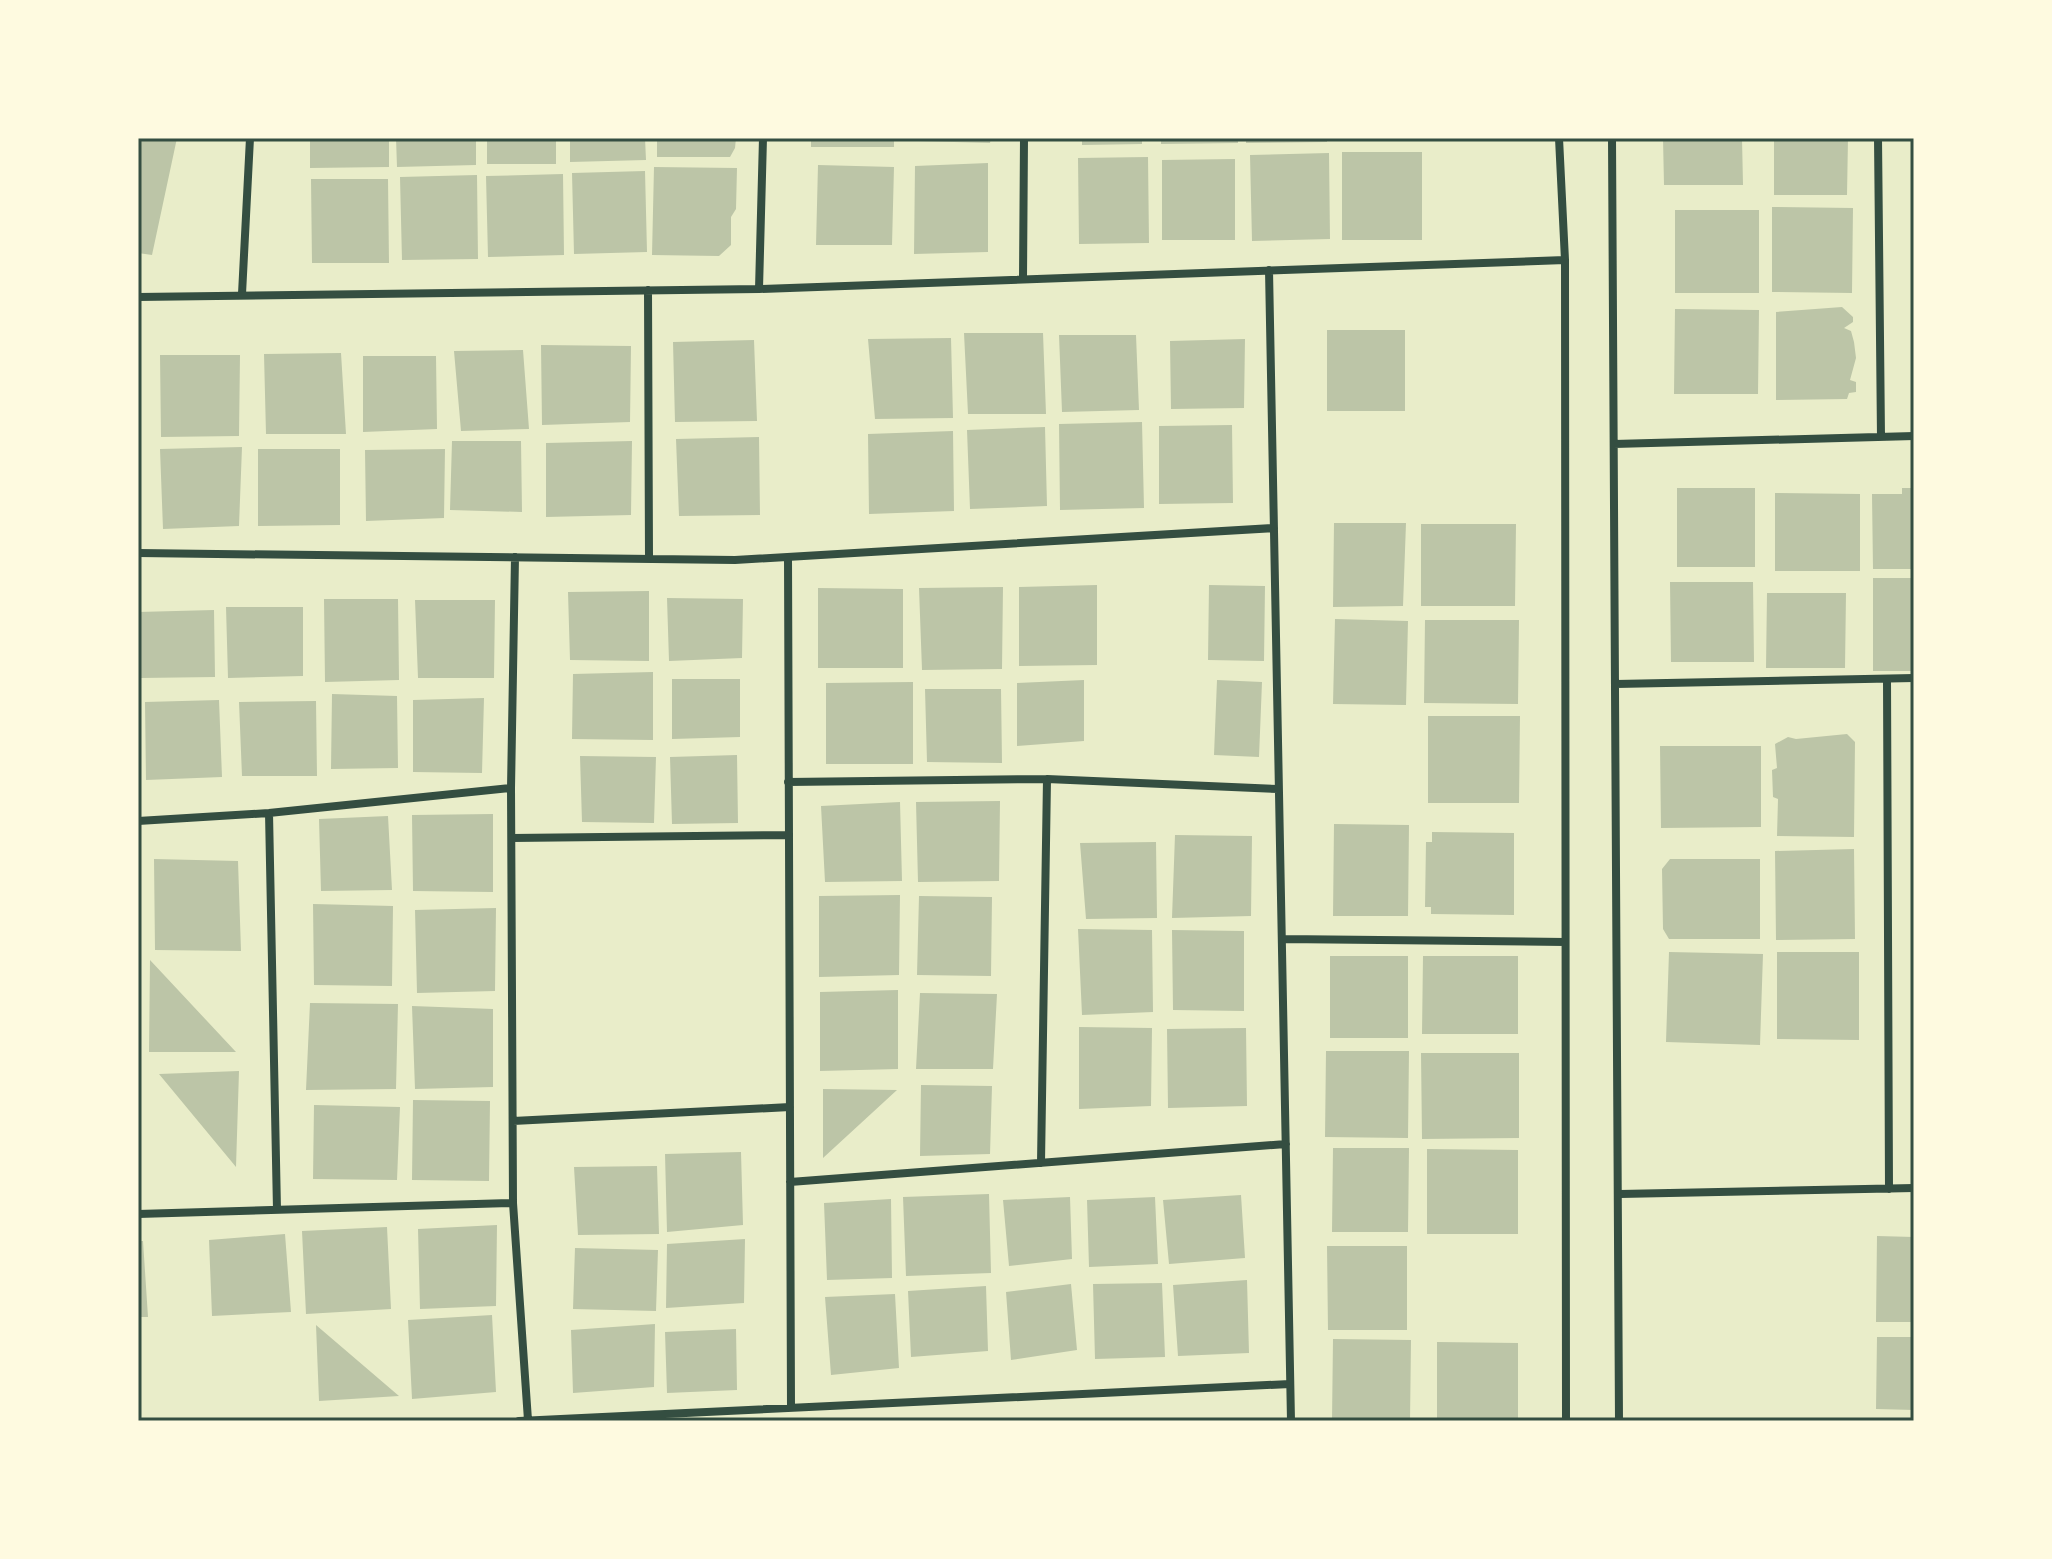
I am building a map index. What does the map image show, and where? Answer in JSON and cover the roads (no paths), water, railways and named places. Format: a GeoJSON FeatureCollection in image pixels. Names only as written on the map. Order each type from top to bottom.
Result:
{"type":"FeatureCollection","features":[{"type":"Feature","properties":{"kind":"street"},"geometry":{"type":"LineString","coordinates":[[242,294],[250,138]]}},
{"type":"Feature","properties":{"kind":"street"},"geometry":{"type":"LineString","coordinates":[[759,289],[763,138]]}},
{"type":"Feature","properties":{"kind":"street"},"geometry":{"type":"LineString","coordinates":[[1023,279],[1024,138]]}},
{"type":"Feature","properties":{"kind":"street"},"geometry":{"type":"LineString","coordinates":[[1559,138],[1565,260],[1566,1421]]}},
{"type":"Feature","properties":{"kind":"street"},"geometry":{"type":"LineString","coordinates":[[1612,138],[1619,1421]]}},
{"type":"Feature","properties":{"kind":"street"},"geometry":{"type":"LineString","coordinates":[[1878,138],[1881,437]]}},
{"type":"Feature","properties":{"kind":"street"},"geometry":{"type":"LineString","coordinates":[[138,297],[759,289],[1565,260]]}},
{"type":"Feature","properties":{"kind":"street"},"geometry":{"type":"LineString","coordinates":[[1269,270],[1291,1421]]}},
{"type":"Feature","properties":{"kind":"street"},"geometry":{"type":"LineString","coordinates":[[648,290],[649,559]]}},
{"type":"Feature","properties":{"kind":"street"},"geometry":{"type":"LineString","coordinates":[[1614,444],[1914,436]]}},
{"type":"Feature","properties":{"kind":"street"},"geometry":{"type":"LineString","coordinates":[[138,553],[649,559],[788,557],[1274,528]]}},
{"type":"Feature","properties":{"kind":"street"},"geometry":{"type":"LineString","coordinates":[[515,557],[511,788],[513,1203],[528,1420]]}},
{"type":"Feature","properties":{"kind":"street"},"geometry":{"type":"LineString","coordinates":[[788,557],[791,1408]]}},
{"type":"Feature","properties":{"kind":"street"},"geometry":{"type":"LineString","coordinates":[[1616,684],[1914,678]]}},
{"type":"Feature","properties":{"kind":"street"},"geometry":{"type":"LineString","coordinates":[[1887,679],[1889,1189]]}},
{"type":"Feature","properties":{"kind":"street"},"geometry":{"type":"LineString","coordinates":[[788,782],[1047,779],[1278,789]]}},
{"type":"Feature","properties":{"kind":"street"},"geometry":{"type":"LineString","coordinates":[[1041,1163],[1047,779]]}},
{"type":"Feature","properties":{"kind":"street"},"geometry":{"type":"LineString","coordinates":[[138,821],[269,813],[511,788]]}},
{"type":"Feature","properties":{"kind":"street"},"geometry":{"type":"LineString","coordinates":[[269,813],[277,1210]]}},
{"type":"Feature","properties":{"kind":"street"},"geometry":{"type":"LineString","coordinates":[[512,838],[789,835]]}},
{"type":"Feature","properties":{"kind":"street"},"geometry":{"type":"LineString","coordinates":[[1282,939],[1565,942]]}},
{"type":"Feature","properties":{"kind":"street"},"geometry":{"type":"LineString","coordinates":[[513,1121],[790,1107]]}},
{"type":"Feature","properties":{"kind":"street"},"geometry":{"type":"LineString","coordinates":[[790,1182],[1286,1144]]}},
{"type":"Feature","properties":{"kind":"street"},"geometry":{"type":"LineString","coordinates":[[1620,1194],[1914,1188]]}},
{"type":"Feature","properties":{"kind":"street"},"geometry":{"type":"LineString","coordinates":[[138,1214],[513,1203]]}},
{"type":"Feature","properties":{"kind":"street"},"geometry":{"type":"LineString","coordinates":[[519,1421],[642,1418],[1290,1384]]}}]}
